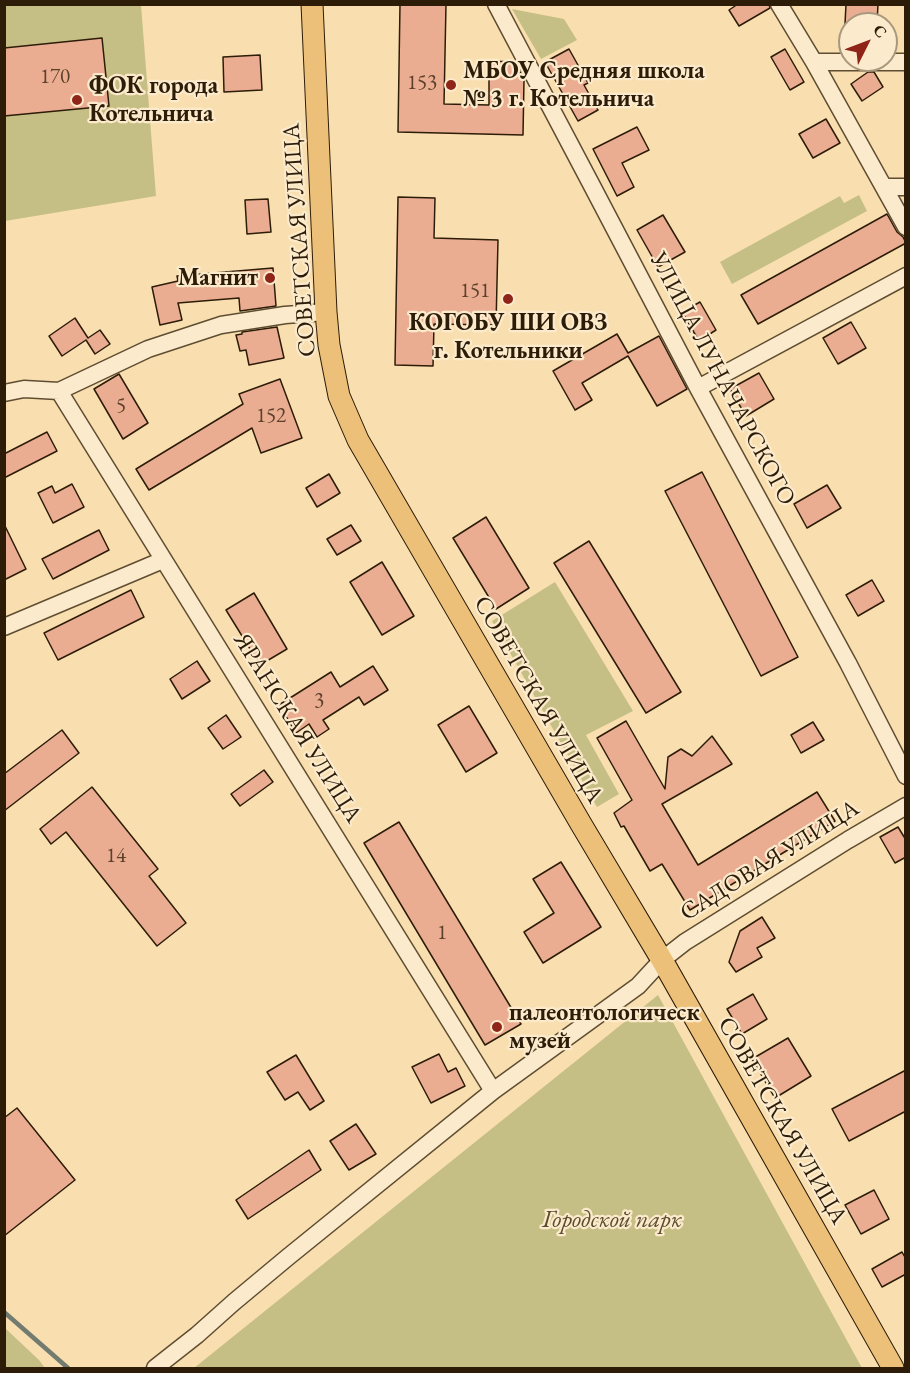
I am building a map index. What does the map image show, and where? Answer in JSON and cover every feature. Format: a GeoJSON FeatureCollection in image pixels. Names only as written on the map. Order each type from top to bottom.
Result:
{"type":"FeatureCollection","features":[{"type":"Feature","properties":{"kind":"main road","name":"СОВЕТСКАЯ УЛИЦА"},"geometry":{"type":"LineString","coordinates":[[312,4],[326,312],[329,345],[339,396],[358,440],[662,960],[893,1368]]}},
{"type":"Feature","properties":{"kind":"street","name":"УЛИЦА ЛУНАЧАРСКОГО"},"geometry":{"type":"LineString","coordinates":[[496,4],[906,776]]}},
{"type":"Feature","properties":{"kind":"street"},"geometry":{"type":"LineString","coordinates":[[779,4],[906,227]]}},
{"type":"Feature","properties":{"kind":"street"},"geometry":{"type":"LineString","coordinates":[[814,62],[906,62]]}},
{"type":"Feature","properties":{"kind":"street"},"geometry":{"type":"LineString","coordinates":[[884,187],[906,188]]}},
{"type":"Feature","properties":{"kind":"street"},"geometry":{"type":"LineString","coordinates":[[698,388],[906,276]]}},
{"type":"Feature","properties":{"kind":"street"},"geometry":{"type":"LineString","coordinates":[[4,393],[24,389],[59,390],[148,349],[221,325],[285,315],[326,312]]}},
{"type":"Feature","properties":{"kind":"street","name":"ЯРАНСКАЯ УЛИЦА"},"geometry":{"type":"LineString","coordinates":[[59,390],[493,1091]]}},
{"type":"Feature","properties":{"kind":"street"},"geometry":{"type":"LineString","coordinates":[[4,627],[163,560]]}},
{"type":"Feature","properties":{"kind":"street","name":"САДОВАЯ УЛИЦА"},"geometry":{"type":"LineString","coordinates":[[155,1368],[493,1091],[638,986],[662,960],[685,942],[906,806]]}},
{"type":"Feature","properties":{"kind":"green space","name":"ФОК города Котельнича"},"geometry":{"type":"Polygon","coordinates":[[[5,5],[141,5],[156,196],[5,221],[5,5]]]}},
{"type":"Feature","properties":{"kind":"green space"},"geometry":{"type":"Polygon","coordinates":[[[512,9],[564,19],[577,40],[541,59],[512,9]]]}},
{"type":"Feature","properties":{"kind":"green space"},"geometry":{"type":"Polygon","coordinates":[[[859,195],[867,211],[732,284],[720,262],[840,196],[844,203],[859,195]]]}},
{"type":"Feature","properties":{"kind":"green space"},"geometry":{"type":"Polygon","coordinates":[[[555,582],[633,711],[586,735],[619,794],[597,807],[492,621],[555,582]]]}},
{"type":"Feature","properties":{"kind":"green space","name":"Городской парк"},"geometry":{"type":"Polygon","coordinates":[[[658,995],[862,1368],[194,1368],[658,995]]]}},
{"type":"Feature","properties":{"kind":"green space"},"geometry":{"type":"Polygon","coordinates":[[[5,1328],[39,1360],[45,1368],[5,1368],[5,1328]]]}},
{"type":"Feature","properties":{"kind":"building"},"geometry":{"type":"Polygon","coordinates":[[[400,4],[446,4],[444,104],[489,105],[489,61],[515,62],[524,80],[523,135],[398,132],[400,4]]]}},
{"type":"Feature","properties":{"kind":"building"},"geometry":{"type":"Polygon","coordinates":[[[738,4],[769,4],[770,8],[739,26],[729,10],[738,4]]]}},
{"type":"Feature","properties":{"kind":"building"},"geometry":{"type":"Polygon","coordinates":[[[846,4],[878,4],[878,12],[846,12],[846,4]]]}},
{"type":"Feature","properties":{"kind":"building"},"geometry":{"type":"Polygon","coordinates":[[[102,38],[109,106],[4,116],[4,48],[102,38]]]}},
{"type":"Feature","properties":{"kind":"building"},"geometry":{"type":"Polygon","coordinates":[[[569,49],[588,83],[584,85],[598,110],[578,121],[545,62],[569,49]]]}},
{"type":"Feature","properties":{"kind":"building"},"geometry":{"type":"Polygon","coordinates":[[[785,49],[804,82],[790,90],[771,57],[785,49]]]}},
{"type":"Feature","properties":{"kind":"building"},"geometry":{"type":"Polygon","coordinates":[[[260,55],[262,90],[224,92],[223,57],[260,55]]]}},
{"type":"Feature","properties":{"kind":"building"},"geometry":{"type":"Polygon","coordinates":[[[868,72],[874,72],[883,87],[862,101],[851,84],[868,72]]]}},
{"type":"Feature","properties":{"kind":"building"},"geometry":{"type":"Polygon","coordinates":[[[826,119],[840,143],[813,158],[799,134],[826,119]]]}},
{"type":"Feature","properties":{"kind":"building"},"geometry":{"type":"Polygon","coordinates":[[[637,127],[649,150],[622,163],[634,187],[617,196],[593,149],[637,127]]]}},
{"type":"Feature","properties":{"kind":"building"},"geometry":{"type":"Polygon","coordinates":[[[398,197],[435,198],[434,238],[498,240],[496,325],[434,324],[433,366],[395,365],[398,197]]]}},
{"type":"Feature","properties":{"kind":"building"},"geometry":{"type":"Polygon","coordinates":[[[268,199],[271,232],[247,234],[245,200],[268,199]]]}},
{"type":"Feature","properties":{"kind":"building"},"geometry":{"type":"Polygon","coordinates":[[[887,214],[906,243],[758,324],[741,295],[887,214]]]}},
{"type":"Feature","properties":{"kind":"building"},"geometry":{"type":"Polygon","coordinates":[[[663,215],[685,252],[658,267],[637,230],[663,215]]]}},
{"type":"Feature","properties":{"kind":"building"},"geometry":{"type":"Polygon","coordinates":[[[273,268],[276,306],[240,311],[239,298],[178,303],[182,320],[160,325],[152,287],[178,281],[177,276],[273,268]]]}},
{"type":"Feature","properties":{"kind":"building"},"geometry":{"type":"Polygon","coordinates":[[[700,302],[716,330],[699,341],[682,312],[700,302]]]}},
{"type":"Feature","properties":{"kind":"building"},"geometry":{"type":"Polygon","coordinates":[[[75,318],[88,338],[100,330],[110,344],[95,354],[86,340],[62,356],[49,336],[75,318]]]}},
{"type":"Feature","properties":{"kind":"building"},"geometry":{"type":"Polygon","coordinates":[[[851,322],[866,348],[838,364],[823,338],[851,322]]]}},
{"type":"Feature","properties":{"kind":"building"},"geometry":{"type":"Polygon","coordinates":[[[277,327],[284,358],[249,365],[246,350],[240,351],[236,335],[277,327]]]}},
{"type":"Feature","properties":{"kind":"building"},"geometry":{"type":"Polygon","coordinates":[[[617,334],[628,353],[659,336],[687,389],[657,406],[628,356],[582,383],[592,400],[575,410],[553,371],[617,334]]]}},
{"type":"Feature","properties":{"kind":"building"},"geometry":{"type":"Polygon","coordinates":[[[759,373],[774,399],[746,416],[730,389],[759,373]]]}},
{"type":"Feature","properties":{"kind":"building"},"geometry":{"type":"Polygon","coordinates":[[[119,374],[148,423],[123,439],[94,389],[119,374]]]}},
{"type":"Feature","properties":{"kind":"building"},"geometry":{"type":"Polygon","coordinates":[[[280,379],[302,438],[261,453],[252,428],[149,490],[136,469],[243,404],[239,394],[280,379]]]}},
{"type":"Feature","properties":{"kind":"building"},"geometry":{"type":"Polygon","coordinates":[[[47,432],[57,451],[4,478],[4,454],[47,432]]]}},
{"type":"Feature","properties":{"kind":"building"},"geometry":{"type":"Polygon","coordinates":[[[702,472],[798,657],[761,676],[665,491],[702,472]]]}},
{"type":"Feature","properties":{"kind":"building"},"geometry":{"type":"Polygon","coordinates":[[[329,474],[340,493],[317,507],[306,488],[329,474]]]}},
{"type":"Feature","properties":{"kind":"building"},"geometry":{"type":"Polygon","coordinates":[[[72,484],[84,507],[53,523],[38,493],[52,486],[55,493],[72,484]]]}},
{"type":"Feature","properties":{"kind":"building"},"geometry":{"type":"Polygon","coordinates":[[[827,485],[841,508],[807,528],[794,504],[827,485]]]}},
{"type":"Feature","properties":{"kind":"building"},"geometry":{"type":"Polygon","coordinates":[[[486,517],[529,588],[496,609],[453,538],[486,517]]]}},
{"type":"Feature","properties":{"kind":"building"},"geometry":{"type":"Polygon","coordinates":[[[4,524],[26,569],[4,580],[4,524]]]}},
{"type":"Feature","properties":{"kind":"building"},"geometry":{"type":"Polygon","coordinates":[[[351,525],[361,541],[337,555],[327,539],[351,525]]]}},
{"type":"Feature","properties":{"kind":"building"},"geometry":{"type":"Polygon","coordinates":[[[99,530],[109,550],[53,579],[42,559],[99,530]]]}},
{"type":"Feature","properties":{"kind":"building"},"geometry":{"type":"Polygon","coordinates":[[[589,541],[681,692],[646,713],[554,563],[589,541]]]}},
{"type":"Feature","properties":{"kind":"building"},"geometry":{"type":"Polygon","coordinates":[[[382,562],[414,616],[382,635],[350,582],[382,562]]]}},
{"type":"Feature","properties":{"kind":"building"},"geometry":{"type":"Polygon","coordinates":[[[872,580],[884,601],[858,616],[846,595],[872,580]]]}},
{"type":"Feature","properties":{"kind":"building"},"geometry":{"type":"Polygon","coordinates":[[[131,590],[144,617],[58,660],[44,633],[131,590]]]}},
{"type":"Feature","properties":{"kind":"building"},"geometry":{"type":"Polygon","coordinates":[[[254,593],[287,649],[260,665],[226,610],[254,593]]]}},
{"type":"Feature","properties":{"kind":"building"},"geometry":{"type":"Polygon","coordinates":[[[197,661],[210,681],[182,699],[170,679],[197,661]]]}},
{"type":"Feature","properties":{"kind":"building"},"geometry":{"type":"Polygon","coordinates":[[[373,666],[388,690],[364,705],[359,697],[323,720],[329,729],[317,737],[309,724],[296,733],[279,705],[331,672],[340,687],[373,666]]]}},
{"type":"Feature","properties":{"kind":"building"},"geometry":{"type":"Polygon","coordinates":[[[469,706],[497,753],[466,772],[438,725],[469,706]]]}},
{"type":"Feature","properties":{"kind":"building"},"geometry":{"type":"Polygon","coordinates":[[[226,715],[241,737],[223,749],[208,728],[226,715]]]}},
{"type":"Feature","properties":{"kind":"building"},"geometry":{"type":"Polygon","coordinates":[[[626,721],[665,789],[668,757],[681,749],[692,756],[712,736],[732,764],[662,804],[698,865],[817,792],[835,821],[690,910],[662,864],[650,871],[614,813],[632,800],[597,738],[626,721]]]}},
{"type":"Feature","properties":{"kind":"building"},"geometry":{"type":"Polygon","coordinates":[[[813,722],[824,740],[801,753],[791,735],[813,722]]]}},
{"type":"Feature","properties":{"kind":"building"},"geometry":{"type":"Polygon","coordinates":[[[62,730],[79,753],[4,811],[4,774],[62,730]]]}},
{"type":"Feature","properties":{"kind":"building"},"geometry":{"type":"Polygon","coordinates":[[[264,770],[273,782],[240,806],[231,794],[264,770]]]}},
{"type":"Feature","properties":{"kind":"building"},"geometry":{"type":"Polygon","coordinates":[[[92,787],[158,869],[149,876],[186,923],[157,946],[66,832],[51,844],[40,829],[92,787]]]}},
{"type":"Feature","properties":{"kind":"building"},"geometry":{"type":"Polygon","coordinates":[[[399,822],[521,1024],[485,1045],[364,843],[399,822]]]}},
{"type":"Feature","properties":{"kind":"building"},"geometry":{"type":"Polygon","coordinates":[[[898,827],[906,840],[906,857],[895,863],[880,837],[898,827]]]}},
{"type":"Feature","properties":{"kind":"building"},"geometry":{"type":"Polygon","coordinates":[[[561,862],[601,927],[543,963],[524,932],[554,913],[533,879],[561,862]]]}},
{"type":"Feature","properties":{"kind":"building"},"geometry":{"type":"Polygon","coordinates":[[[762,917],[775,938],[757,948],[762,957],[736,972],[729,962],[740,931],[762,917]]]}},
{"type":"Feature","properties":{"kind":"building"},"geometry":{"type":"Polygon","coordinates":[[[753,994],[767,1019],[742,1034],[727,1009],[753,994]]]}},
{"type":"Feature","properties":{"kind":"building"},"geometry":{"type":"Polygon","coordinates":[[[788,1038],[811,1076],[775,1098],[752,1059],[788,1038]]]}},
{"type":"Feature","properties":{"kind":"building"},"geometry":{"type":"Polygon","coordinates":[[[439,1054],[448,1072],[456,1068],[465,1086],[431,1103],[412,1067],[439,1054]]]}},
{"type":"Feature","properties":{"kind":"building"},"geometry":{"type":"Polygon","coordinates":[[[296,1055],[324,1101],[310,1110],[298,1092],[285,1100],[267,1072],[296,1055]]]}},
{"type":"Feature","properties":{"kind":"building"},"geometry":{"type":"Polygon","coordinates":[[[906,1070],[906,1111],[849,1141],[832,1109],[906,1070]]]}},
{"type":"Feature","properties":{"kind":"building"},"geometry":{"type":"Polygon","coordinates":[[[17,1108],[75,1180],[4,1236],[4,1118],[17,1108]]]}},
{"type":"Feature","properties":{"kind":"building"},"geometry":{"type":"Polygon","coordinates":[[[356,1124],[376,1154],[349,1170],[330,1141],[356,1124]]]}},
{"type":"Feature","properties":{"kind":"building"},"geometry":{"type":"Polygon","coordinates":[[[309,1150],[321,1170],[248,1219],[236,1200],[309,1150]]]}},
{"type":"Feature","properties":{"kind":"building"},"geometry":{"type":"Polygon","coordinates":[[[874,1190],[889,1219],[861,1234],[845,1205],[874,1190]]]}},
{"type":"Feature","properties":{"kind":"building"},"geometry":{"type":"Polygon","coordinates":[[[902,1252],[906,1259],[906,1274],[882,1287],[872,1269],[902,1252]]]}},
{"type":"Feature","properties":{"kind":"waterway"},"geometry":{"type":"LineString","coordinates":[[4,1312],[68,1368]]}},
{"type":"Feature","properties":{"kind":"place","name":"МБОУ Средняя школа № 3 г. Котельнича"},"geometry":{"type":"Point","coordinates":[451,85]}},
{"type":"Feature","properties":{"kind":"place","name":"ФОК города Котельнича"},"geometry":{"type":"Point","coordinates":[77,100]}},
{"type":"Feature","properties":{"kind":"place","name":"Магнит"},"geometry":{"type":"Point","coordinates":[270,278]}},
{"type":"Feature","properties":{"kind":"place","name":"КОГОБУ ШИ ОВЗ г. Котельники"},"geometry":{"type":"Point","coordinates":[508,299]}},
{"type":"Feature","properties":{"kind":"place","name":"палеонтологическ музей"},"geometry":{"type":"Point","coordinates":[497,1027]}}]}
